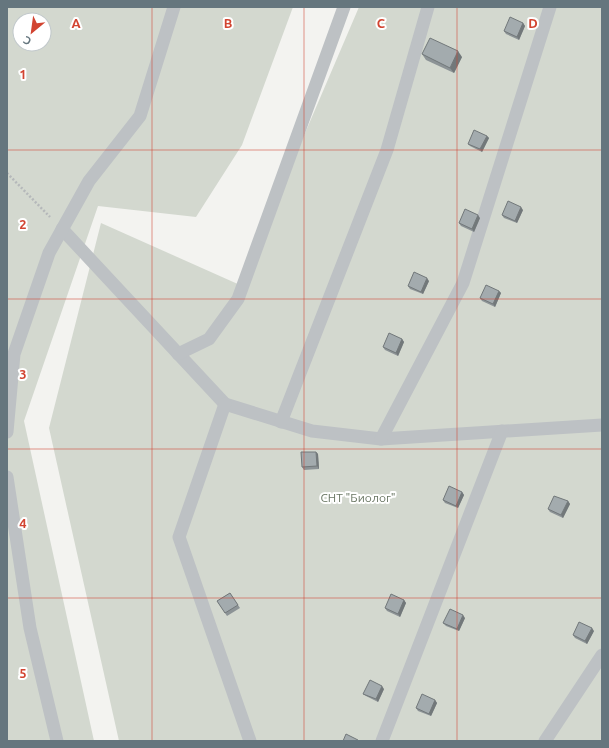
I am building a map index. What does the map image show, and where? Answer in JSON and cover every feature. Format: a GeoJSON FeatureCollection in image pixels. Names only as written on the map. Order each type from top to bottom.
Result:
{"type":"FeatureCollection","features":[{"type":"Feature","properties":{"kind":"lane"},"geometry":{"type":"LineString","coordinates":[[7,432],[14,354],[48,253],[89,180],[140,116],[174,7]]}},
{"type":"Feature","properties":{"kind":"lane"},"geometry":{"type":"LineString","coordinates":[[178,354],[209,339],[238,299],[344,7]]}},
{"type":"Feature","properties":{"kind":"lane"},"geometry":{"type":"LineString","coordinates":[[281,422],[387,150],[428,7]]}},
{"type":"Feature","properties":{"kind":"lane"},"geometry":{"type":"LineString","coordinates":[[381,439],[463,283],[550,7]]}},
{"type":"Feature","properties":{"kind":"lane"},"geometry":{"type":"LineString","coordinates":[[62,229],[225,404],[312,431],[381,439],[602,425]]}},
{"type":"Feature","properties":{"kind":"lane"},"geometry":{"type":"LineString","coordinates":[[225,404],[179,537],[250,741]]}},
{"type":"Feature","properties":{"kind":"lane"},"geometry":{"type":"LineString","coordinates":[[382,741],[502,431]]}},
{"type":"Feature","properties":{"kind":"lane"},"geometry":{"type":"LineString","coordinates":[[7,477],[30,628],[57,741]]}},
{"type":"Feature","properties":{"kind":"lane"},"geometry":{"type":"LineString","coordinates":[[545,741],[602,655]]}},
{"type":"Feature","properties":{"kind":"path"},"geometry":{"type":"LineString","coordinates":[[7,173],[62,229]]}},
{"type":"Feature","properties":{"kind":"green space"},"geometry":{"type":"Polygon","coordinates":[[[7,7],[293,7],[242,145],[196,217],[98,206],[24,421],[94,741],[7,741],[7,7]]]}},
{"type":"Feature","properties":{"kind":"green space","name":"СНТ \"Биолог\""},"geometry":{"type":"Polygon","coordinates":[[[359,7],[602,7],[602,741],[119,741],[49,428],[101,223],[240,285],[359,7]]]}},
{"type":"Feature","properties":{"kind":"building"},"geometry":{"type":"Polygon","coordinates":[[[510,17],[523,23],[517,37],[504,31],[510,17]]]}},
{"type":"Feature","properties":{"kind":"building"},"geometry":{"type":"Polygon","coordinates":[[[430,38],[458,51],[450,68],[422,54],[430,38]]]}},
{"type":"Feature","properties":{"kind":"building"},"geometry":{"type":"Polygon","coordinates":[[[474,130],[487,136],[480,149],[468,144],[474,130]]]}},
{"type":"Feature","properties":{"kind":"building"},"geometry":{"type":"Polygon","coordinates":[[[508,201],[521,207],[515,221],[502,215],[508,201]]]}},
{"type":"Feature","properties":{"kind":"building"},"geometry":{"type":"Polygon","coordinates":[[[465,209],[478,215],[472,229],[459,223],[465,209]]]}},
{"type":"Feature","properties":{"kind":"building"},"geometry":{"type":"Polygon","coordinates":[[[414,272],[427,278],[421,292],[408,286],[414,272]]]}},
{"type":"Feature","properties":{"kind":"building"},"geometry":{"type":"Polygon","coordinates":[[[486,285],[499,291],[493,304],[480,298],[486,285]]]}},
{"type":"Feature","properties":{"kind":"building"},"geometry":{"type":"Polygon","coordinates":[[[389,333],[402,339],[396,353],[383,347],[389,333]]]}},
{"type":"Feature","properties":{"kind":"building"},"geometry":{"type":"Polygon","coordinates":[[[301,452],[316,452],[317,466],[302,467],[301,452]]]}},
{"type":"Feature","properties":{"kind":"building"},"geometry":{"type":"Polygon","coordinates":[[[449,486],[462,492],[456,506],[443,500],[449,486]]]}},
{"type":"Feature","properties":{"kind":"building"},"geometry":{"type":"Polygon","coordinates":[[[554,496],[568,501],[561,515],[548,509],[554,496]]]}},
{"type":"Feature","properties":{"kind":"building"},"geometry":{"type":"Polygon","coordinates":[[[230,593],[238,605],[225,613],[217,601],[230,593]]]}},
{"type":"Feature","properties":{"kind":"building"},"geometry":{"type":"Polygon","coordinates":[[[391,594],[404,600],[398,614],[385,608],[391,594]]]}},
{"type":"Feature","properties":{"kind":"building"},"geometry":{"type":"Polygon","coordinates":[[[450,609],[463,615],[457,629],[443,623],[450,609]]]}},
{"type":"Feature","properties":{"kind":"building"},"geometry":{"type":"Polygon","coordinates":[[[579,622],[592,628],[585,641],[573,635],[579,622]]]}},
{"type":"Feature","properties":{"kind":"building"},"geometry":{"type":"Polygon","coordinates":[[[370,680],[382,686],[376,699],[363,694],[370,680]]]}},
{"type":"Feature","properties":{"kind":"building"},"geometry":{"type":"Polygon","coordinates":[[[422,694],[435,700],[429,714],[416,708],[422,694]]]}},
{"type":"Feature","properties":{"kind":"building"},"geometry":{"type":"Polygon","coordinates":[[[346,734],[358,740],[358,741],[343,741],[346,734]]]}}]}
